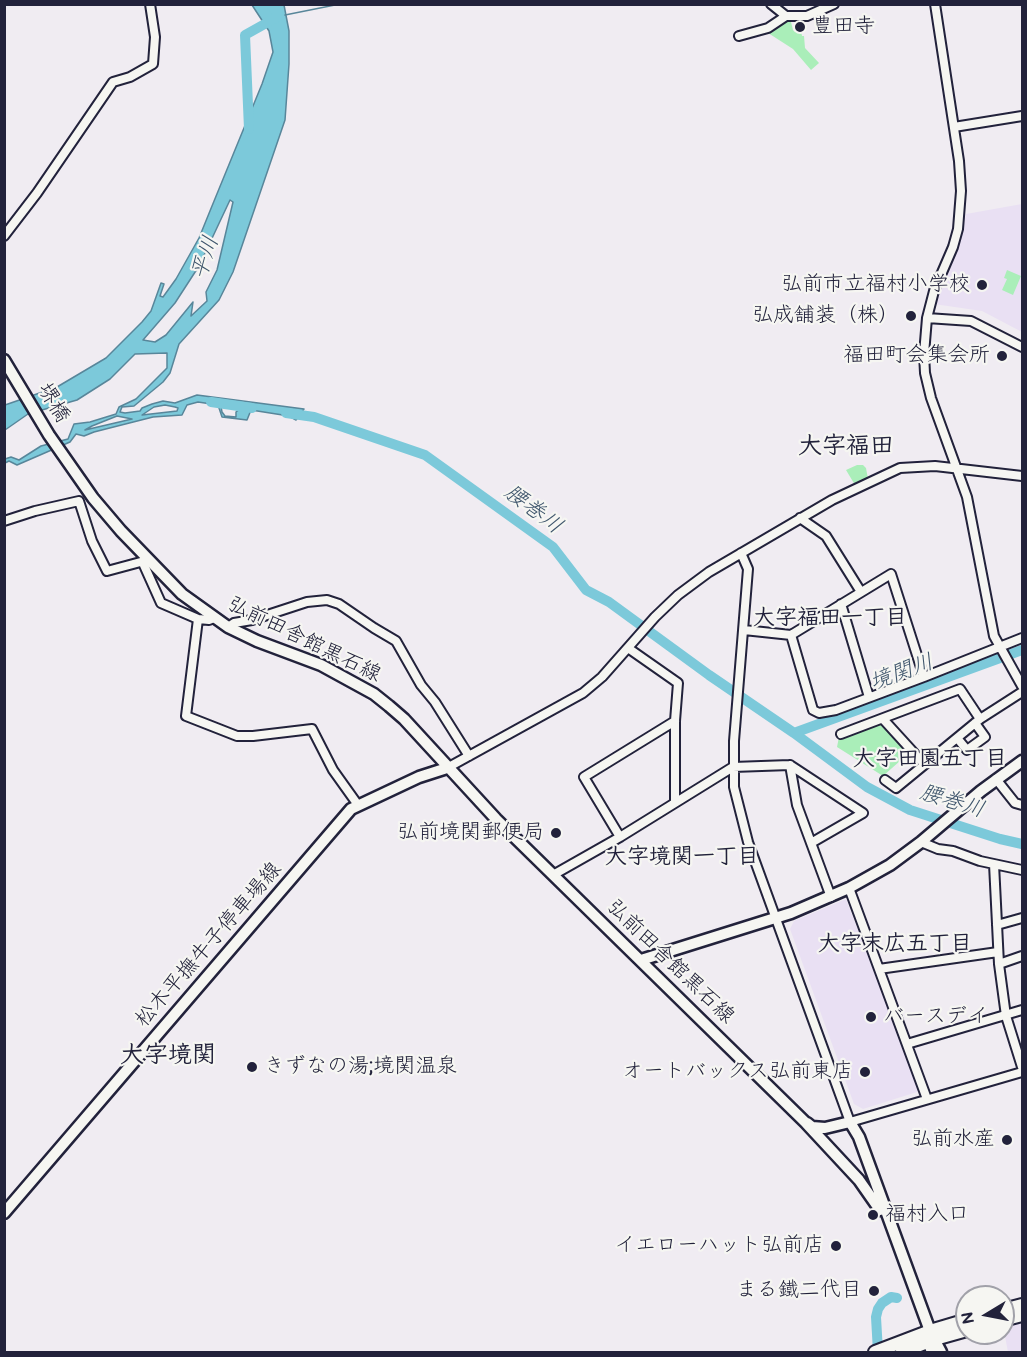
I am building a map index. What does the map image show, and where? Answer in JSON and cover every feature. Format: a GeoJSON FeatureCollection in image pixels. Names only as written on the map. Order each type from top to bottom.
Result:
{"type":"FeatureCollection","features":[{"type":"Feature","properties":{"kind":"highway"},"geometry":{"type":"LineString","coordinates":[[902,1353],[955,1326]]}},
{"type":"Feature","properties":{"kind":"highway"},"geometry":{"type":"LineString","coordinates":[[875,1353],[887,1347],[955,1333]]}},
{"type":"Feature","properties":{"kind":"main road","name":"堺橋"},"geometry":{"type":"LineString","coordinates":[[4,360],[70,466]]}},
{"type":"Feature","properties":{"kind":"main road","name":"弘前田舎館黒石線"},"geometry":{"type":"LineString","coordinates":[[70,466],[93,498],[146,561],[182,594],[228,627],[257,641],[321,665],[374,694],[404,719],[447,768],[553,875],[806,1123],[859,1180],[880,1210]]}},
{"type":"Feature","properties":{"kind":"main road"},"geometry":{"type":"LineString","coordinates":[[641,960],[776,918],[849,888],[890,865],[933,833],[996,779],[1023,761]]}},
{"type":"Feature","properties":{"kind":"main road","name":"松木平撫牛子停車場線"},"geometry":{"type":"LineString","coordinates":[[4,1213],[343,818],[358,805],[419,777],[447,768]]}},
{"type":"Feature","properties":{"kind":"main road","name":"弘前田舎館黒石線"},"geometry":{"type":"LineString","coordinates":[[850,1122],[853,1138],[930,1339]]}},
{"type":"Feature","properties":{"kind":"main road"},"geometry":{"type":"LineString","coordinates":[[806,1123],[818,1128],[850,1122],[859,1137],[930,1339],[940,1353]]}},
{"type":"Feature","properties":{"kind":"street"},"geometry":{"type":"LineString","coordinates":[[4,236],[37,193],[113,82],[130,77],[153,64],[155,37],[150,4]]}},
{"type":"Feature","properties":{"kind":"street"},"geometry":{"type":"LineString","coordinates":[[771,4],[786,16]]}},
{"type":"Feature","properties":{"kind":"street"},"geometry":{"type":"LineString","coordinates":[[739,36],[768,28],[786,16],[807,16],[834,4]]}},
{"type":"Feature","properties":{"kind":"street"},"geometry":{"type":"LineString","coordinates":[[935,4],[961,175],[958,229],[947,263],[934,291],[927,318],[924,354],[929,390],[967,497],[994,636],[1023,686]]}},
{"type":"Feature","properties":{"kind":"street"},"geometry":{"type":"LineString","coordinates":[[954,127],[1023,116]]}},
{"type":"Feature","properties":{"kind":"street"},"geometry":{"type":"LineString","coordinates":[[927,318],[971,321],[1023,347]]}},
{"type":"Feature","properties":{"kind":"street"},"geometry":{"type":"LineString","coordinates":[[447,768],[583,693],[602,677],[655,617],[678,595],[701,578],[800,518],[900,468],[935,466],[1023,476]]}},
{"type":"Feature","properties":{"kind":"street"},"geometry":{"type":"LineString","coordinates":[[4,521],[79,501],[92,541],[107,571],[146,561],[161,603],[198,619],[214,618]]}},
{"type":"Feature","properties":{"kind":"street"},"geometry":{"type":"LineString","coordinates":[[800,518],[826,536],[861,592]]}},
{"type":"Feature","properties":{"kind":"street"},"geometry":{"type":"LineString","coordinates":[[741,553],[748,569],[736,712],[734,787],[740,815],[850,1122],[1023,1072]]}},
{"type":"Feature","properties":{"kind":"street"},"geometry":{"type":"LineString","coordinates":[[744,630],[791,635],[891,574],[924,677]]}},
{"type":"Feature","properties":{"kind":"street"},"geometry":{"type":"LineString","coordinates":[[228,627],[234,623],[252,620],[308,602],[327,600],[339,604],[396,640],[421,685],[435,702],[469,756]]}},
{"type":"Feature","properties":{"kind":"street"},"geometry":{"type":"LineString","coordinates":[[841,604],[869,698]]}},
{"type":"Feature","properties":{"kind":"street"},"geometry":{"type":"LineString","coordinates":[[198,619],[186,716],[237,736],[312,729],[333,770],[358,805]]}},
{"type":"Feature","properties":{"kind":"street"},"geometry":{"type":"LineString","coordinates":[[791,635],[813,710],[819,713],[869,698],[1023,638]]}},
{"type":"Feature","properties":{"kind":"street"},"geometry":{"type":"LineString","coordinates":[[628,648],[678,683],[675,721],[675,801]]}},
{"type":"Feature","properties":{"kind":"street"},"geometry":{"type":"LineString","coordinates":[[841,734],[960,689],[985,737],[967,750],[957,738]]}},
{"type":"Feature","properties":{"kind":"street"},"geometry":{"type":"LineString","coordinates":[[885,780],[896,788],[977,721],[1023,692]]}},
{"type":"Feature","properties":{"kind":"street"},"geometry":{"type":"LineString","coordinates":[[883,719],[924,765]]}},
{"type":"Feature","properties":{"kind":"street"},"geometry":{"type":"LineString","coordinates":[[620,837],[584,777],[675,721]]}},
{"type":"Feature","properties":{"kind":"street"},"geometry":{"type":"LineString","coordinates":[[790,765],[797,805],[831,897]]}},
{"type":"Feature","properties":{"kind":"street"},"geometry":{"type":"LineString","coordinates":[[553,875],[620,837],[733,767],[790,765],[863,813],[811,843]]}},
{"type":"Feature","properties":{"kind":"street"},"geometry":{"type":"LineString","coordinates":[[996,779],[1015,803],[1023,805]]}},
{"type":"Feature","properties":{"kind":"street"},"geometry":{"type":"LineString","coordinates":[[921,842],[938,849],[1023,870]]}},
{"type":"Feature","properties":{"kind":"street"},"geometry":{"type":"LineString","coordinates":[[994,864],[998,952],[1006,1016],[1023,1067]]}},
{"type":"Feature","properties":{"kind":"street"},"geometry":{"type":"LineString","coordinates":[[849,888],[927,1100]]}},
{"type":"Feature","properties":{"kind":"street"},"geometry":{"type":"LineString","coordinates":[[997,925],[1023,918]]}},
{"type":"Feature","properties":{"kind":"street"},"geometry":{"type":"LineString","coordinates":[[879,969],[998,952]]}},
{"type":"Feature","properties":{"kind":"street"},"geometry":{"type":"LineString","coordinates":[[999,964],[1023,956]]}},
{"type":"Feature","properties":{"kind":"street"},"geometry":{"type":"LineString","coordinates":[[907,1044],[1023,1010]]}},
{"type":"Feature","properties":{"kind":"shaded area","name":"弘前市立福村小学校"},"geometry":{"type":"Polygon","coordinates":[[[1022,204],[1022,332],[982,311],[934,304],[962,233],[966,214],[1022,204]]]}},
{"type":"Feature","properties":{"kind":"shaded area"},"geometry":{"type":"Polygon","coordinates":[[[846,899],[919,1090],[863,1109],[854,1104],[790,929],[794,921],[846,899]]]}},
{"type":"Feature","properties":{"kind":"shaded area"},"geometry":{"type":"Polygon","coordinates":[[[1022,1321],[1022,1352],[1008,1352],[1007,1345],[1015,1345],[1015,1323],[1022,1321]]]}},
{"type":"Feature","properties":{"kind":"green space"},"geometry":{"type":"Polygon","coordinates":[[[787,18],[793,19],[791,22],[793,30],[801,31],[805,48],[819,63],[811,70],[793,49],[765,31],[787,18]]]}},
{"type":"Feature","properties":{"kind":"green space"},"geometry":{"type":"Polygon","coordinates":[[[1007,270],[1021,276],[1013,295],[1002,290],[1007,279],[1004,278],[1007,270]]]}},
{"type":"Feature","properties":{"kind":"green space"},"geometry":{"type":"Polygon","coordinates":[[[863,465],[866,468],[868,479],[855,485],[846,470],[863,465]]]}},
{"type":"Feature","properties":{"kind":"green space"},"geometry":{"type":"Polygon","coordinates":[[[881,722],[909,753],[883,776],[837,747],[839,737],[881,722]]]}},
{"type":"Feature","properties":{"kind":"water"},"geometry":{"type":"Polygon","coordinates":[[[252,5],[284,5],[289,31],[289,64],[285,120],[233,272],[219,300],[179,344],[170,373],[163,382],[134,406],[122,407],[120,412],[140,411],[152,404],[163,401],[175,403],[197,395],[304,409],[296,420],[289,416],[251,410],[247,420],[222,417],[218,405],[198,402],[187,405],[182,415],[153,417],[84,436],[76,434],[70,442],[17,465],[9,461],[5,463],[5,459],[11,457],[19,460],[41,446],[68,439],[74,424],[116,414],[119,407],[136,399],[167,368],[167,353],[135,354],[110,379],[77,400],[28,414],[5,430],[5,405],[57,387],[106,358],[151,311],[161,283],[164,284],[160,296],[163,297],[176,279],[199,238],[262,84],[273,52],[269,31],[252,5]],[[230,200],[199,266],[175,303],[143,340],[155,342],[166,335],[193,302],[191,316],[207,301],[206,292],[217,270],[233,202],[230,200]],[[225,402],[221,406],[225,416],[236,417],[236,412],[241,408],[238,404],[225,402]],[[165,405],[154,407],[142,415],[177,411],[178,408],[165,405]],[[117,416],[85,430],[132,419],[117,416]]]}},
{"type":"Feature","properties":{"kind":"waterway","name":"平川"},"geometry":{"type":"LineString","coordinates":[[249,129],[245,35],[279,16],[271,4]]}},
{"type":"Feature","properties":{"kind":"waterway"},"geometry":{"type":"LineString","coordinates":[[285,15],[340,4]]}},
{"type":"Feature","properties":{"kind":"waterway","name":"腰巻川"},"geometry":{"type":"LineString","coordinates":[[211,402],[252,408]]}},
{"type":"Feature","properties":{"kind":"waterway","name":"腰巻川"},"geometry":{"type":"LineString","coordinates":[[286,413],[314,417],[425,455],[553,547],[586,590],[609,602],[867,787],[910,810],[1022,844]]}},
{"type":"Feature","properties":{"kind":"waterway","name":"境関川"},"geometry":{"type":"LineString","coordinates":[[794,733],[1022,650]]}},
{"type":"Feature","properties":{"kind":"waterway"},"geometry":{"type":"LineString","coordinates":[[878,1352],[876,1317],[878,1309],[891,1297],[897,1298]]}},
{"type":"Feature","properties":{"kind":"place","name":"豊田寺"},"geometry":{"type":"Point","coordinates":[800,27]}},
{"type":"Feature","properties":{"kind":"place","name":"弘前市立福村小学校"},"geometry":{"type":"Point","coordinates":[982,285]}},
{"type":"Feature","properties":{"kind":"place","name":"弘成舗装（株）"},"geometry":{"type":"Point","coordinates":[911,316]}},
{"type":"Feature","properties":{"kind":"place","name":"福田町会集会所"},"geometry":{"type":"Point","coordinates":[1002,356]}},
{"type":"Feature","properties":{"kind":"place","name":"弘前境関郵便局"},"geometry":{"type":"Point","coordinates":[556,833]}},
{"type":"Feature","properties":{"kind":"place","name":"バースデイ"},"geometry":{"type":"Point","coordinates":[871,1017]}},
{"type":"Feature","properties":{"kind":"place","name":"きずなの湯;境関温泉"},"geometry":{"type":"Point","coordinates":[252,1067]}},
{"type":"Feature","properties":{"kind":"place","name":"オートバックス弘前東店"},"geometry":{"type":"Point","coordinates":[865,1072]}},
{"type":"Feature","properties":{"kind":"place","name":"弘前水産"},"geometry":{"type":"Point","coordinates":[1007,1140]}},
{"type":"Feature","properties":{"kind":"place","name":"福村入口"},"geometry":{"type":"Point","coordinates":[873,1215]}},
{"type":"Feature","properties":{"kind":"place","name":"イエローハット弘前店"},"geometry":{"type":"Point","coordinates":[836,1246]}},
{"type":"Feature","properties":{"kind":"place","name":"まる鐵二代目"},"geometry":{"type":"Point","coordinates":[874,1291]}},
{"type":"Feature","properties":{"kind":"district","name":"大字福田"},"geometry":{"type":"Point","coordinates":[846,447]}},
{"type":"Feature","properties":{"kind":"district","name":"大字福田一丁目"},"geometry":{"type":"Point","coordinates":[830,618]}},
{"type":"Feature","properties":{"kind":"district","name":"大字田園五丁目"},"geometry":{"type":"Point","coordinates":[930,759]}},
{"type":"Feature","properties":{"kind":"district","name":"大字境関一丁目"},"geometry":{"type":"Point","coordinates":[682,857]}},
{"type":"Feature","properties":{"kind":"district","name":"大字末広五丁目"},"geometry":{"type":"Point","coordinates":[895,944]}},
{"type":"Feature","properties":{"kind":"district","name":"大字境関"},"geometry":{"type":"Point","coordinates":[168,1056]}}]}
